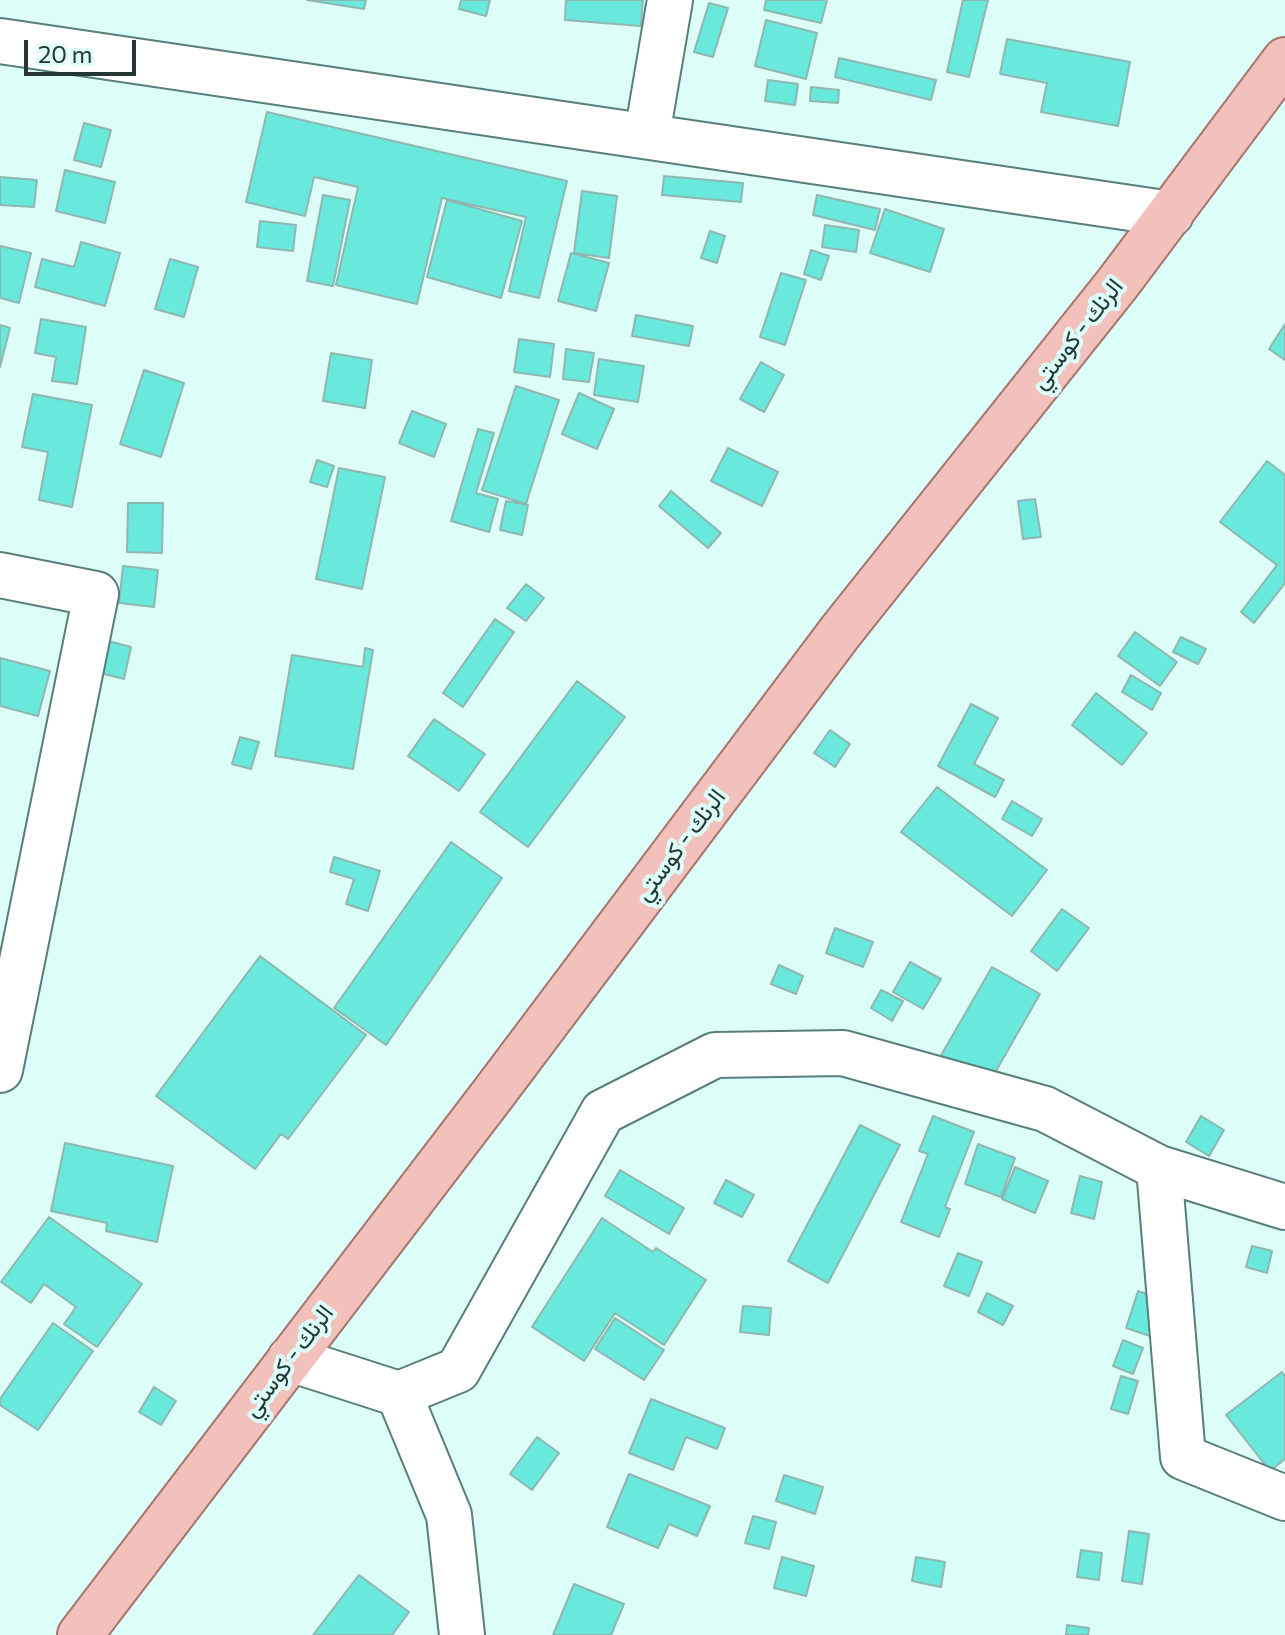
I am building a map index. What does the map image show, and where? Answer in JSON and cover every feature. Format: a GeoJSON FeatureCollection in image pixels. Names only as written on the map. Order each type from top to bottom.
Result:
{"type":"FeatureCollection","features":[{"type":"Feature","properties":{"kind":"main road","name":"الرنك - كوستي"},"geometry":{"type":"LineString","coordinates":[[80,1635],[503,1082],[841,631],[1171,214],[1285,60]]}},
{"type":"Feature","properties":{"kind":"street"},"geometry":{"type":"LineString","coordinates":[[647,135],[670,0]]}},
{"type":"Feature","properties":{"kind":"street"},"geometry":{"type":"LineString","coordinates":[[0,41],[1171,214]]}},
{"type":"Feature","properties":{"kind":"street"},"geometry":{"type":"LineString","coordinates":[[0,575],[96,594],[0,1070]]}},
{"type":"Feature","properties":{"kind":"street"},"geometry":{"type":"LineString","coordinates":[[290,1359],[399,1394],[458,1370],[603,1112],[715,1055],[843,1053],[1045,1109],[1159,1168],[1285,1207]]}},
{"type":"Feature","properties":{"kind":"street"},"geometry":{"type":"LineString","coordinates":[[1159,1168],[1183,1457],[1285,1498]]}},
{"type":"Feature","properties":{"kind":"street"},"geometry":{"type":"LineString","coordinates":[[399,1394],[449,1515],[462,1635]]}},
{"type":"Feature","properties":{"kind":"building"},"geometry":{"type":"Polygon","coordinates":[[[307,0],[366,0],[364,9],[307,0]]]}},
{"type":"Feature","properties":{"kind":"building"},"geometry":{"type":"Polygon","coordinates":[[[461,0],[490,0],[486,16],[459,9],[461,0]]]}},
{"type":"Feature","properties":{"kind":"building"},"geometry":{"type":"Polygon","coordinates":[[[566,0],[643,0],[641,26],[565,20],[566,0]]]}},
{"type":"Feature","properties":{"kind":"building"},"geometry":{"type":"Polygon","coordinates":[[[766,0],[827,0],[821,23],[764,10],[766,0]]]}},
{"type":"Feature","properties":{"kind":"building"},"geometry":{"type":"Polygon","coordinates":[[[963,0],[988,0],[969,77],[947,72],[963,0]]]}},
{"type":"Feature","properties":{"kind":"building"},"geometry":{"type":"Polygon","coordinates":[[[709,3],[728,8],[713,57],[694,52],[709,3]]]}},
{"type":"Feature","properties":{"kind":"building"},"geometry":{"type":"Polygon","coordinates":[[[766,20],[817,33],[806,79],[755,66],[766,20]]]}},
{"type":"Feature","properties":{"kind":"building"},"geometry":{"type":"Polygon","coordinates":[[[1007,39],[1130,62],[1118,126],[1041,112],[1047,83],[1000,74],[1007,39]]]}},
{"type":"Feature","properties":{"kind":"building"},"geometry":{"type":"Polygon","coordinates":[[[839,58],[936,80],[931,100],[835,77],[839,58]]]}},
{"type":"Feature","properties":{"kind":"building"},"geometry":{"type":"Polygon","coordinates":[[[768,80],[798,84],[795,105],[765,101],[768,80]]]}},
{"type":"Feature","properties":{"kind":"building"},"geometry":{"type":"Polygon","coordinates":[[[811,87],[839,90],[838,103],[810,101],[811,87]]]}},
{"type":"Feature","properties":{"kind":"building"},"geometry":{"type":"Polygon","coordinates":[[[267,112],[567,181],[539,298],[509,291],[526,217],[442,198],[417,304],[336,285],[358,187],[314,177],[305,216],[246,202],[267,112]]]}},
{"type":"Feature","properties":{"kind":"building"},"geometry":{"type":"Polygon","coordinates":[[[84,123],[111,130],[101,167],[74,160],[84,123]]]}},
{"type":"Feature","properties":{"kind":"building"},"geometry":{"type":"Polygon","coordinates":[[[65,170],[115,182],[105,223],[56,211],[65,170]]]}},
{"type":"Feature","properties":{"kind":"building"},"geometry":{"type":"Polygon","coordinates":[[[664,176],[743,183],[741,202],[662,195],[664,176]]]}},
{"type":"Feature","properties":{"kind":"building"},"geometry":{"type":"Polygon","coordinates":[[[0,177],[37,180],[34,207],[0,205],[0,177]]]}},
{"type":"Feature","properties":{"kind":"building"},"geometry":{"type":"Polygon","coordinates":[[[582,191],[617,196],[609,258],[574,253],[582,191]]]}},
{"type":"Feature","properties":{"kind":"building"},"geometry":{"type":"Polygon","coordinates":[[[323,195],[350,200],[333,286],[307,281],[323,195]]]}},
{"type":"Feature","properties":{"kind":"building"},"geometry":{"type":"Polygon","coordinates":[[[817,195],[880,209],[875,230],[813,215],[817,195]]]}},
{"type":"Feature","properties":{"kind":"building"},"geometry":{"type":"Polygon","coordinates":[[[447,200],[522,221],[501,298],[427,277],[447,200]]]}},
{"type":"Feature","properties":{"kind":"building"},"geometry":{"type":"Polygon","coordinates":[[[885,209],[944,229],[930,272],[870,253],[885,209]]]}},
{"type":"Feature","properties":{"kind":"building"},"geometry":{"type":"Polygon","coordinates":[[[260,221],[296,225],[293,251],[257,247],[260,221]]]}},
{"type":"Feature","properties":{"kind":"building"},"geometry":{"type":"Polygon","coordinates":[[[825,225],[859,230],[856,252],[822,247],[825,225]]]}},
{"type":"Feature","properties":{"kind":"building"},"geometry":{"type":"Polygon","coordinates":[[[710,231],[725,236],[717,263],[701,258],[710,231]]]}},
{"type":"Feature","properties":{"kind":"building"},"geometry":{"type":"Polygon","coordinates":[[[81,242],[120,253],[105,306],[35,287],[42,259],[74,267],[81,242]]]}},
{"type":"Feature","properties":{"kind":"building"},"geometry":{"type":"Polygon","coordinates":[[[0,246],[31,253],[19,303],[0,298],[0,246]]]}},
{"type":"Feature","properties":{"kind":"building"},"geometry":{"type":"Polygon","coordinates":[[[811,250],[829,256],[821,280],[804,274],[811,250]]]}},
{"type":"Feature","properties":{"kind":"building"},"geometry":{"type":"Polygon","coordinates":[[[571,253],[609,263],[596,311],[558,301],[571,253]]]}},
{"type":"Feature","properties":{"kind":"building"},"geometry":{"type":"Polygon","coordinates":[[[170,259],[198,267],[184,317],[155,309],[170,259]]]}},
{"type":"Feature","properties":{"kind":"building"},"geometry":{"type":"Polygon","coordinates":[[[781,273],[806,280],[785,345],[760,337],[781,273]]]}},
{"type":"Feature","properties":{"kind":"building"},"geometry":{"type":"Polygon","coordinates":[[[636,315],[693,326],[689,346],[632,336],[636,315]]]}},
{"type":"Feature","properties":{"kind":"building"},"geometry":{"type":"Polygon","coordinates":[[[41,319],[86,327],[77,384],[52,381],[56,357],[35,353],[41,319]]]}},
{"type":"Feature","properties":{"kind":"building"},"geometry":{"type":"Polygon","coordinates":[[[1285,324],[1285,360],[1269,349],[1285,324]]]}},
{"type":"Feature","properties":{"kind":"building"},"geometry":{"type":"Polygon","coordinates":[[[0,325],[10,328],[0,367],[0,325]]]}},
{"type":"Feature","properties":{"kind":"building"},"geometry":{"type":"Polygon","coordinates":[[[519,339],[554,344],[550,377],[514,372],[519,339]]]}},
{"type":"Feature","properties":{"kind":"building"},"geometry":{"type":"Polygon","coordinates":[[[566,349],[594,353],[589,382],[563,379],[566,349]]]}},
{"type":"Feature","properties":{"kind":"building"},"geometry":{"type":"Polygon","coordinates":[[[331,353],[372,360],[365,408],[323,401],[331,353]]]}},
{"type":"Feature","properties":{"kind":"building"},"geometry":{"type":"Polygon","coordinates":[[[599,359],[644,366],[638,402],[594,395],[599,359]]]}},
{"type":"Feature","properties":{"kind":"building"},"geometry":{"type":"Polygon","coordinates":[[[761,362],[784,375],[764,412],[740,399],[761,362]]]}},
{"type":"Feature","properties":{"kind":"building"},"geometry":{"type":"Polygon","coordinates":[[[144,370],[184,383],[161,457],[120,444],[144,370]]]}},
{"type":"Feature","properties":{"kind":"building"},"geometry":{"type":"Polygon","coordinates":[[[516,386],[559,400],[526,504],[482,490],[516,386]]]}},
{"type":"Feature","properties":{"kind":"building"},"geometry":{"type":"Polygon","coordinates":[[[579,393],[614,409],[597,449],[562,434],[579,393]]]}},
{"type":"Feature","properties":{"kind":"building"},"geometry":{"type":"Polygon","coordinates":[[[33,394],[92,405],[72,507],[39,500],[48,452],[22,447],[33,394]]]}},
{"type":"Feature","properties":{"kind":"building"},"geometry":{"type":"Polygon","coordinates":[[[412,411],[446,424],[434,457],[399,443],[412,411]]]}},
{"type":"Feature","properties":{"kind":"building"},"geometry":{"type":"Polygon","coordinates":[[[478,429],[494,433],[476,493],[498,499],[489,532],[451,521],[478,429]]]}},
{"type":"Feature","properties":{"kind":"building"},"geometry":{"type":"Polygon","coordinates":[[[728,448],[778,472],[762,506],[711,481],[728,448]]]}},
{"type":"Feature","properties":{"kind":"building"},"geometry":{"type":"Polygon","coordinates":[[[317,460],[334,466],[327,487],[310,482],[317,460]]]}},
{"type":"Feature","properties":{"kind":"building"},"geometry":{"type":"Polygon","coordinates":[[[1267,461],[1285,475],[1285,583],[1254,623],[1241,612],[1277,565],[1220,522],[1267,461]]]}},
{"type":"Feature","properties":{"kind":"building"},"geometry":{"type":"Polygon","coordinates":[[[339,468],[385,477],[362,589],[316,579],[339,468]]]}},
{"type":"Feature","properties":{"kind":"building"},"geometry":{"type":"Polygon","coordinates":[[[671,491],[721,533],[708,548],[659,506],[671,491]]]}},
{"type":"Feature","properties":{"kind":"building"},"geometry":{"type":"Polygon","coordinates":[[[1035,499],[1041,537],[1023,539],[1018,501],[1035,499]]]}},
{"type":"Feature","properties":{"kind":"building"},"geometry":{"type":"Polygon","coordinates":[[[506,501],[528,505],[522,535],[500,530],[506,501]]]}},
{"type":"Feature","properties":{"kind":"building"},"geometry":{"type":"Polygon","coordinates":[[[128,503],[163,503],[162,553],[127,552],[128,503]]]}},
{"type":"Feature","properties":{"kind":"building"},"geometry":{"type":"Polygon","coordinates":[[[123,566],[158,570],[154,607],[119,603],[123,566]]]}},
{"type":"Feature","properties":{"kind":"building"},"geometry":{"type":"Polygon","coordinates":[[[526,584],[544,598],[526,621],[507,608],[526,584]]]}},
{"type":"Feature","properties":{"kind":"building"},"geometry":{"type":"Polygon","coordinates":[[[495,619],[514,632],[463,707],[443,693],[495,619]]]}},
{"type":"Feature","properties":{"kind":"building"},"geometry":{"type":"Polygon","coordinates":[[[1135,632],[1177,662],[1160,686],[1118,656],[1135,632]]]}},
{"type":"Feature","properties":{"kind":"building"},"geometry":{"type":"Polygon","coordinates":[[[1181,637],[1206,649],[1198,664],[1173,652],[1181,637]]]}},
{"type":"Feature","properties":{"kind":"building"},"geometry":{"type":"Polygon","coordinates":[[[108,641],[131,647],[124,679],[100,673],[108,641]]]}},
{"type":"Feature","properties":{"kind":"building"},"geometry":{"type":"Polygon","coordinates":[[[365,648],[373,650],[353,769],[275,756],[292,655],[363,667],[365,648]]]}},
{"type":"Feature","properties":{"kind":"building"},"geometry":{"type":"Polygon","coordinates":[[[0,658],[50,671],[38,716],[0,706],[0,658]]]}},
{"type":"Feature","properties":{"kind":"building"},"geometry":{"type":"Polygon","coordinates":[[[1131,675],[1161,693],[1152,710],[1122,692],[1131,675]]]}},
{"type":"Feature","properties":{"kind":"building"},"geometry":{"type":"Polygon","coordinates":[[[577,681],[625,717],[528,847],[480,812],[577,681]]]}},
{"type":"Feature","properties":{"kind":"building"},"geometry":{"type":"Polygon","coordinates":[[[1096,693],[1147,733],[1122,765],[1072,725],[1096,693]]]}},
{"type":"Feature","properties":{"kind":"building"},"geometry":{"type":"Polygon","coordinates":[[[971,704],[998,718],[974,764],[1004,780],[995,797],[938,766],[971,704]]]}},
{"type":"Feature","properties":{"kind":"building"},"geometry":{"type":"Polygon","coordinates":[[[434,719],[485,754],[459,791],[408,756],[434,719]]]}},
{"type":"Feature","properties":{"kind":"building"},"geometry":{"type":"Polygon","coordinates":[[[830,730],[850,744],[835,767],[814,753],[830,730]]]}},
{"type":"Feature","properties":{"kind":"building"},"geometry":{"type":"Polygon","coordinates":[[[240,737],[259,742],[251,769],[232,764],[240,737]]]}},
{"type":"Feature","properties":{"kind":"building"},"geometry":{"type":"Polygon","coordinates":[[[937,787],[1047,870],[1012,916],[901,832],[937,787]]]}},
{"type":"Feature","properties":{"kind":"building"},"geometry":{"type":"Polygon","coordinates":[[[1012,801],[1042,819],[1032,836],[1002,819],[1012,801]]]}},
{"type":"Feature","properties":{"kind":"building"},"geometry":{"type":"Polygon","coordinates":[[[451,842],[502,878],[386,1045],[334,1008],[451,842]]]}},
{"type":"Feature","properties":{"kind":"building"},"geometry":{"type":"Polygon","coordinates":[[[334,857],[380,871],[368,911],[346,904],[354,879],[330,872],[334,857]]]}},
{"type":"Feature","properties":{"kind":"building"},"geometry":{"type":"Polygon","coordinates":[[[1062,909],[1089,928],[1057,971],[1031,951],[1062,909]]]}},
{"type":"Feature","properties":{"kind":"building"},"geometry":{"type":"Polygon","coordinates":[[[835,928],[873,942],[863,967],[826,953],[835,928]]]}},
{"type":"Feature","properties":{"kind":"building"},"geometry":{"type":"Polygon","coordinates":[[[260,956],[366,1035],[288,1139],[281,1134],[255,1169],[156,1096],[260,956]]]}},
{"type":"Feature","properties":{"kind":"building"},"geometry":{"type":"Polygon","coordinates":[[[910,962],[941,979],[923,1009],[893,992],[910,962]]]}},
{"type":"Feature","properties":{"kind":"building"},"geometry":{"type":"Polygon","coordinates":[[[779,965],[803,976],[796,994],[771,984],[779,965]]]}},
{"type":"Feature","properties":{"kind":"building"},"geometry":{"type":"Polygon","coordinates":[[[992,967],[1040,994],[984,1092],[936,1064],[992,967]]]}},
{"type":"Feature","properties":{"kind":"building"},"geometry":{"type":"Polygon","coordinates":[[[881,990],[903,1001],[892,1021],[871,1008],[881,990]]]}},
{"type":"Feature","properties":{"kind":"building"},"geometry":{"type":"Polygon","coordinates":[[[933,1116],[974,1132],[945,1207],[950,1209],[939,1237],[901,1222],[928,1154],[919,1151],[933,1116]]]}},
{"type":"Feature","properties":{"kind":"building"},"geometry":{"type":"Polygon","coordinates":[[[1201,1116],[1224,1130],[1209,1156],[1186,1142],[1201,1116]]]}},
{"type":"Feature","properties":{"kind":"building"},"geometry":{"type":"Polygon","coordinates":[[[860,1125],[900,1145],[828,1283],[788,1261],[860,1125]]]}},
{"type":"Feature","properties":{"kind":"building"},"geometry":{"type":"Polygon","coordinates":[[[65,1143],[173,1166],[157,1242],[106,1231],[107,1223],[51,1211],[65,1143]]]}},
{"type":"Feature","properties":{"kind":"building"},"geometry":{"type":"Polygon","coordinates":[[[978,1144],[1015,1158],[1001,1197],[965,1184],[978,1144]]]}},
{"type":"Feature","properties":{"kind":"building"},"geometry":{"type":"Polygon","coordinates":[[[1015,1167],[1048,1181],[1035,1213],[1002,1199],[1015,1167]]]}},
{"type":"Feature","properties":{"kind":"building"},"geometry":{"type":"Polygon","coordinates":[[[620,1170],[684,1208],[669,1234],[605,1196],[620,1170]]]}},
{"type":"Feature","properties":{"kind":"building"},"geometry":{"type":"Polygon","coordinates":[[[1080,1176],[1102,1182],[1094,1219],[1071,1213],[1080,1176]]]}},
{"type":"Feature","properties":{"kind":"building"},"geometry":{"type":"Polygon","coordinates":[[[726,1180],[754,1195],[742,1217],[714,1203],[726,1180]]]}},
{"type":"Feature","properties":{"kind":"building"},"geometry":{"type":"Polygon","coordinates":[[[49,1217],[142,1284],[97,1347],[64,1324],[76,1307],[44,1284],[31,1303],[1,1282],[49,1217]]]}},
{"type":"Feature","properties":{"kind":"building"},"geometry":{"type":"Polygon","coordinates":[[[602,1218],[653,1252],[656,1248],[706,1280],[664,1345],[615,1313],[584,1361],[532,1327],[602,1218]]]}},
{"type":"Feature","properties":{"kind":"building"},"geometry":{"type":"Polygon","coordinates":[[[1252,1246],[1272,1251],[1267,1273],[1246,1267],[1252,1246]]]}},
{"type":"Feature","properties":{"kind":"building"},"geometry":{"type":"Polygon","coordinates":[[[958,1253],[982,1262],[969,1296],[944,1286],[958,1253]]]}},
{"type":"Feature","properties":{"kind":"building"},"geometry":{"type":"Polygon","coordinates":[[[1138,1291],[1162,1299],[1150,1336],[1126,1328],[1138,1291]]]}},
{"type":"Feature","properties":{"kind":"building"},"geometry":{"type":"Polygon","coordinates":[[[987,1293],[1013,1306],[1003,1325],[978,1312],[987,1293]]]}},
{"type":"Feature","properties":{"kind":"building"},"geometry":{"type":"Polygon","coordinates":[[[743,1306],[771,1308],[769,1335],[740,1332],[743,1306]]]}},
{"type":"Feature","properties":{"kind":"building"},"geometry":{"type":"Polygon","coordinates":[[[615,1318],[664,1350],[644,1380],[595,1349],[615,1318]]]}},
{"type":"Feature","properties":{"kind":"building"},"geometry":{"type":"Polygon","coordinates":[[[53,1323],[93,1351],[38,1430],[0,1405],[0,1399],[53,1323]]]}},
{"type":"Feature","properties":{"kind":"building"},"geometry":{"type":"Polygon","coordinates":[[[1123,1340],[1143,1348],[1133,1374],[1113,1366],[1123,1340]]]}},
{"type":"Feature","properties":{"kind":"building"},"geometry":{"type":"Polygon","coordinates":[[[1282,1372],[1285,1376],[1285,1459],[1270,1471],[1226,1415],[1282,1372]]]}},
{"type":"Feature","properties":{"kind":"building"},"geometry":{"type":"Polygon","coordinates":[[[1121,1376],[1138,1381],[1128,1414],[1111,1409],[1121,1376]]]}},
{"type":"Feature","properties":{"kind":"building"},"geometry":{"type":"Polygon","coordinates":[[[154,1387],[176,1401],[161,1425],[139,1412],[154,1387]]]}},
{"type":"Feature","properties":{"kind":"building"},"geometry":{"type":"Polygon","coordinates":[[[651,1399],[725,1428],[717,1449],[686,1437],[673,1470],[629,1453],[651,1399]]]}},
{"type":"Feature","properties":{"kind":"building"},"geometry":{"type":"Polygon","coordinates":[[[537,1437],[559,1453],[532,1490],[510,1474],[537,1437]]]}},
{"type":"Feature","properties":{"kind":"building"},"geometry":{"type":"Polygon","coordinates":[[[629,1474],[710,1506],[697,1536],[669,1524],[658,1548],[607,1527],[629,1474]]]}},
{"type":"Feature","properties":{"kind":"building"},"geometry":{"type":"Polygon","coordinates":[[[784,1475],[823,1487],[815,1514],[776,1501],[784,1475]]]}},
{"type":"Feature","properties":{"kind":"building"},"geometry":{"type":"Polygon","coordinates":[[[753,1516],[776,1522],[769,1549],[745,1543],[753,1516]]]}},
{"type":"Feature","properties":{"kind":"building"},"geometry":{"type":"Polygon","coordinates":[[[1129,1531],[1149,1534],[1142,1584],[1122,1581],[1129,1531]]]}},
{"type":"Feature","properties":{"kind":"building"},"geometry":{"type":"Polygon","coordinates":[[[1081,1550],[1102,1553],[1099,1580],[1077,1577],[1081,1550]]]}},
{"type":"Feature","properties":{"kind":"building"},"geometry":{"type":"Polygon","coordinates":[[[782,1557],[814,1566],[806,1596],[774,1588],[782,1557]]]}},
{"type":"Feature","properties":{"kind":"building"},"geometry":{"type":"Polygon","coordinates":[[[916,1557],[945,1562],[941,1587],[912,1581],[916,1557]]]}},
{"type":"Feature","properties":{"kind":"building"},"geometry":{"type":"Polygon","coordinates":[[[359,1575],[409,1612],[392,1635],[313,1635],[359,1575]]]}},
{"type":"Feature","properties":{"kind":"building"},"geometry":{"type":"Polygon","coordinates":[[[574,1584],[624,1604],[611,1635],[553,1635],[574,1584]]]}},
{"type":"Feature","properties":{"kind":"building"},"geometry":{"type":"Polygon","coordinates":[[[1067,1625],[1089,1628],[1088,1635],[1066,1635],[1067,1625]]]}}]}
